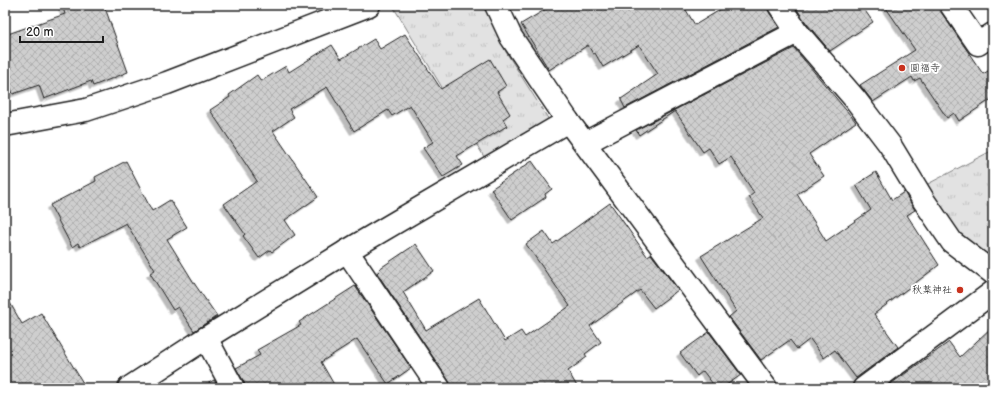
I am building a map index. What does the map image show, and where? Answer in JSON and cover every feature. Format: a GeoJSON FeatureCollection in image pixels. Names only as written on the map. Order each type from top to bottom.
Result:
{"type":"FeatureCollection","features":[{"type":"Feature","properties":{"kind":"street"},"geometry":{"type":"LineString","coordinates":[[5,125],[86,110],[167,83],[369,5]]}},
{"type":"Feature","properties":{"kind":"street"},"geometry":{"type":"LineString","coordinates":[[496,5],[511,37],[568,121],[766,388]]}},
{"type":"Feature","properties":{"kind":"street"},"geometry":{"type":"LineString","coordinates":[[779,5],[797,32],[855,98],[890,145],[924,201],[952,242],[993,272]]}},
{"type":"Feature","properties":{"kind":"street"},"geometry":{"type":"LineString","coordinates":[[951,5],[978,44],[993,34]]}},
{"type":"Feature","properties":{"kind":"street"},"geometry":{"type":"LineString","coordinates":[[585,143],[797,32]]}},
{"type":"Feature","properties":{"kind":"street"},"geometry":{"type":"LineString","coordinates":[[129,388],[206,338],[347,251],[568,121]]}},
{"type":"Feature","properties":{"kind":"street"},"geometry":{"type":"LineString","coordinates":[[347,251],[439,388]]}},
{"type":"Feature","properties":{"kind":"street"},"geometry":{"type":"LineString","coordinates":[[864,388],[993,292]]}},
{"type":"Feature","properties":{"kind":"street"},"geometry":{"type":"LineString","coordinates":[[206,338],[233,388]]}},
{"type":"Feature","properties":{"kind":"green space"},"geometry":{"type":"Polygon","coordinates":[[[400,5],[486,5],[506,52],[549,120],[486,160],[394,8],[400,5]]]}},
{"type":"Feature","properties":{"kind":"green space"},"geometry":{"type":"Polygon","coordinates":[[[993,150],[993,263],[958,237],[924,186],[993,150]]]}},
{"type":"Feature","properties":{"kind":"building"},"geometry":{"type":"Polygon","coordinates":[[[62,5],[104,5],[128,72],[93,86],[91,81],[44,99],[39,85],[13,94],[5,72],[5,35],[65,14],[62,5]]]}},
{"type":"Feature","properties":{"kind":"building"},"geometry":{"type":"Polygon","coordinates":[[[553,5],[683,5],[695,25],[728,5],[767,5],[769,12],[779,27],[625,108],[621,99],[658,74],[639,45],[603,67],[595,53],[593,54],[588,45],[549,70],[521,24],[553,5]]]}},
{"type":"Feature","properties":{"kind":"building"},"geometry":{"type":"Polygon","coordinates":[[[794,5],[861,5],[873,22],[830,51],[807,24],[794,5]]]}},
{"type":"Feature","properties":{"kind":"building"},"geometry":{"type":"Polygon","coordinates":[[[884,5],[939,5],[941,12],[983,74],[993,68],[993,98],[959,121],[954,113],[947,118],[920,78],[914,81],[912,77],[873,102],[860,85],[915,50],[884,5]]]}},
{"type":"Feature","properties":{"kind":"building"},"geometry":{"type":"Polygon","coordinates":[[[405,34],[441,89],[490,59],[506,86],[497,92],[510,114],[503,119],[507,126],[457,156],[463,165],[443,177],[423,148],[433,142],[410,105],[392,116],[388,110],[354,131],[327,87],[289,109],[294,117],[273,131],[318,197],[285,220],[295,235],[272,252],[270,250],[259,258],[243,236],[245,234],[224,204],[257,181],[210,110],[230,97],[229,95],[257,75],[261,81],[286,66],[289,72],[332,45],[341,59],[374,39],[380,49],[405,34]]]}},
{"type":"Feature","properties":{"kind":"building"},"geometry":{"type":"Polygon","coordinates":[[[794,48],[856,122],[809,154],[824,176],[797,194],[826,241],[871,210],[856,185],[876,172],[892,200],[904,192],[915,210],[907,215],[939,265],[874,314],[898,347],[856,378],[835,350],[824,358],[810,339],[797,349],[790,340],[761,360],[729,317],[736,311],[701,256],[763,218],[749,197],[754,193],[731,157],[719,164],[709,148],[703,152],[675,111],[639,135],[636,130],[794,48]]]}},
{"type":"Feature","properties":{"kind":"building"},"geometry":{"type":"Polygon","coordinates":[[[126,161],[152,211],[170,200],[187,227],[167,239],[196,286],[217,316],[194,331],[178,307],[173,310],[150,273],[155,270],[126,223],[80,247],[78,243],[72,247],[50,205],[96,181],[95,177],[126,161]]]}},
{"type":"Feature","properties":{"kind":"building"},"geometry":{"type":"Polygon","coordinates":[[[532,161],[552,189],[545,194],[546,197],[512,220],[491,189],[532,161]]]}},
{"type":"Feature","properties":{"kind":"building"},"geometry":{"type":"Polygon","coordinates":[[[610,203],[647,256],[651,254],[678,290],[654,308],[640,290],[590,326],[601,342],[585,354],[587,357],[568,371],[578,388],[451,388],[449,381],[377,273],[380,270],[379,269],[416,244],[434,271],[403,292],[426,330],[479,298],[505,341],[521,331],[525,337],[570,306],[526,244],[544,231],[553,244],[610,203]]]}},
{"type":"Feature","properties":{"kind":"building"},"geometry":{"type":"Polygon","coordinates":[[[355,286],[411,368],[388,384],[357,339],[321,362],[336,388],[245,388],[244,382],[236,368],[260,355],[257,350],[301,325],[299,322],[355,286]]]}},
{"type":"Feature","properties":{"kind":"building"},"geometry":{"type":"Polygon","coordinates":[[[5,294],[22,324],[41,313],[86,388],[11,388],[5,378],[5,294]]]}},
{"type":"Feature","properties":{"kind":"building"},"geometry":{"type":"Polygon","coordinates":[[[993,326],[993,388],[885,388],[949,342],[960,357],[993,326]]]}},
{"type":"Feature","properties":{"kind":"building"},"geometry":{"type":"Polygon","coordinates":[[[709,332],[741,375],[722,388],[716,388],[703,371],[697,376],[680,353],[709,332]]]}},
{"type":"Feature","properties":{"kind":"building"},"geometry":{"type":"Polygon","coordinates":[[[214,380],[219,388],[200,388],[214,380]]]}},
{"type":"Feature","properties":{"kind":"place","name":"圓福寺"},"geometry":{"type":"Point","coordinates":[902,68]}},
{"type":"Feature","properties":{"kind":"place","name":"秋葉神社"},"geometry":{"type":"Point","coordinates":[960,290]}}]}
